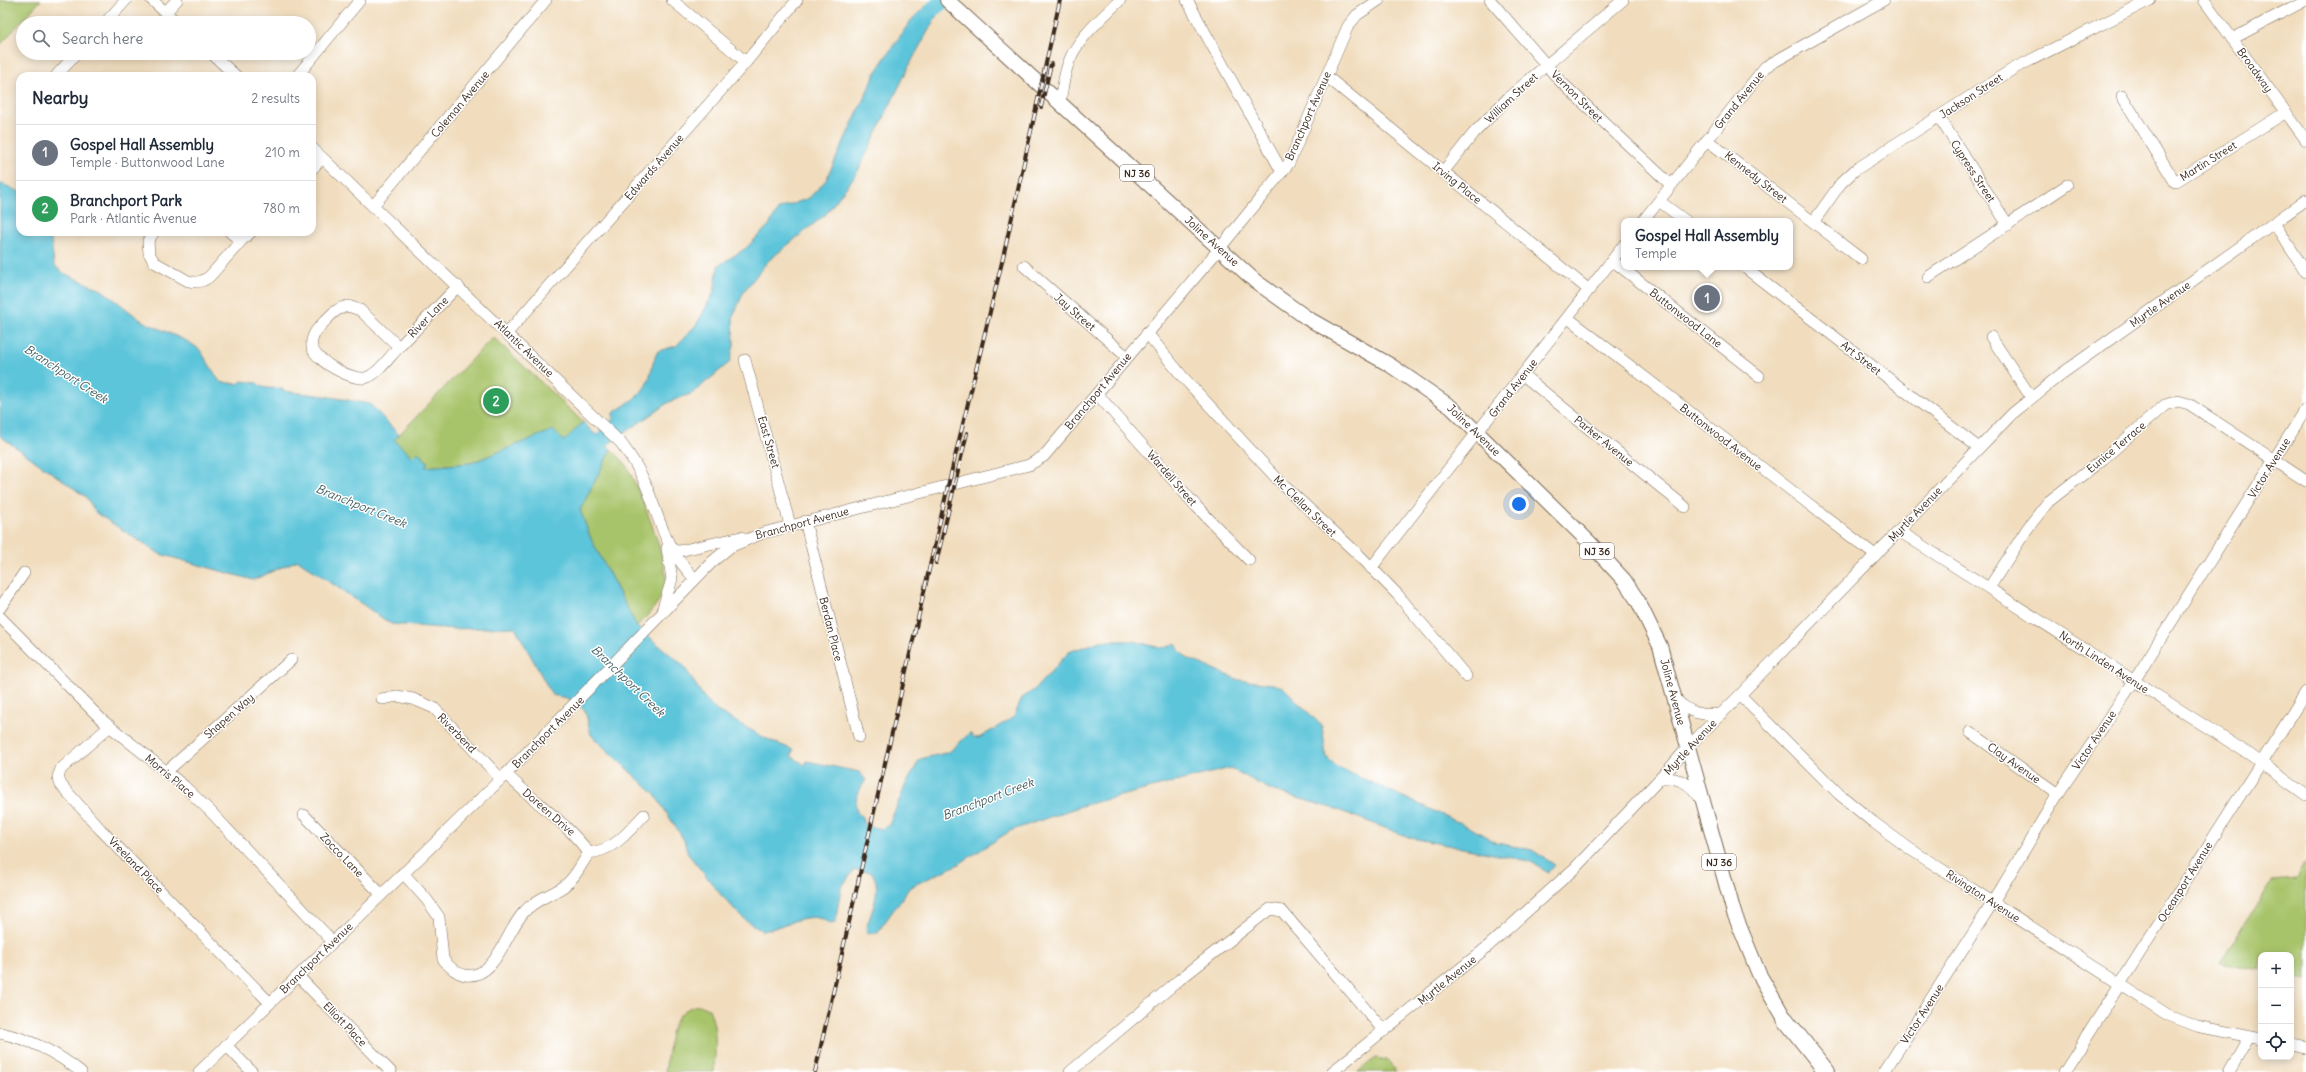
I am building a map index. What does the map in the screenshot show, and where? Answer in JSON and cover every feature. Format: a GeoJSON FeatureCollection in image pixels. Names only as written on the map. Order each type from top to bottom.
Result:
{"type":"FeatureCollection","features":[{"type":"Feature","properties":{"kind":"highway","name":"NJ 36"},"geometry":{"type":"LineString","coordinates":[[1785,1019],[1818,1072]]}},
{"type":"Feature","properties":{"kind":"highway","name":"NJ 36"},"geometry":{"type":"LineString","coordinates":[[1785,1019],[1827,1072]]}},
{"type":"Feature","properties":{"kind":"main road","name":"Joline Avenue"},"geometry":{"type":"LineString","coordinates":[[947,0],[1255,281],[1282,302],[1416,381],[1451,407],[1589,542],[1624,580],[1652,626],[1660,646],[1702,800],[1745,942],[1759,974],[1785,1019]]}},
{"type":"Feature","properties":{"kind":"street"},"geometry":{"type":"LineString","coordinates":[[111,16],[126,0]]}},
{"type":"Feature","properties":{"kind":"street"},"geometry":{"type":"LineString","coordinates":[[152,0],[169,16]]}},
{"type":"Feature","properties":{"kind":"street"},"geometry":{"type":"LineString","coordinates":[[166,13],[177,0]]}},
{"type":"Feature","properties":{"kind":"street"},"geometry":{"type":"LineString","coordinates":[[316,53],[360,0]]}},
{"type":"Feature","properties":{"kind":"street","name":"Coleman Avenue"},"geometry":{"type":"LineString","coordinates":[[373,206],[546,0]]}},
{"type":"Feature","properties":{"kind":"street"},"geometry":{"type":"LineString","coordinates":[[672,0],[746,62]]}},
{"type":"Feature","properties":{"kind":"street","name":"Edwards Avenue"},"geometry":{"type":"LineString","coordinates":[[507,333],[746,62],[797,0]]}},
{"type":"Feature","properties":{"kind":"street"},"geometry":{"type":"LineString","coordinates":[[1060,102],[1063,82],[1074,51],[1083,38],[1120,0]]}},
{"type":"Feature","properties":{"kind":"street"},"geometry":{"type":"LineString","coordinates":[[1187,0],[1282,172]]}},
{"type":"Feature","properties":{"kind":"street","name":"Branchport Avenue"},"geometry":{"type":"LineString","coordinates":[[199,1072],[504,776],[577,703],[694,578],[730,547],[763,533],[948,486],[1038,461],[1097,394],[1220,248],[1289,163],[1351,21],[1379,0]]}},
{"type":"Feature","properties":{"kind":"street","name":"Vernon Street"},"geometry":{"type":"LineString","coordinates":[[1490,0],[1547,66],[1578,99],[1671,185]]}},
{"type":"Feature","properties":{"kind":"street","name":"William Street"},"geometry":{"type":"LineString","coordinates":[[1443,172],[1474,133],[1509,98],[1623,0]]}},
{"type":"Feature","properties":{"kind":"street","name":"Grand Avenue"},"geometry":{"type":"LineString","coordinates":[[1645,218],[1765,67],[1884,0]]}},
{"type":"Feature","properties":{"kind":"street","name":"Jackson Street"},"geometry":{"type":"LineString","coordinates":[[1814,221],[1850,174],[2013,69],[2150,0]]}},
{"type":"Feature","properties":{"kind":"street","name":"Broadway"},"geometry":{"type":"LineString","coordinates":[[2204,0],[2306,140]]}},
{"type":"Feature","properties":{"kind":"street"},"geometry":{"type":"LineString","coordinates":[[2232,39],[2306,0]]}},
{"type":"Feature","properties":{"kind":"street"},"geometry":{"type":"LineString","coordinates":[[60,72],[71,60]]}},
{"type":"Feature","properties":{"kind":"street"},"geometry":{"type":"LineString","coordinates":[[219,60],[232,72]]}},
{"type":"Feature","properties":{"kind":"street"},"geometry":{"type":"LineString","coordinates":[[300,72],[310,60]]}},
{"type":"Feature","properties":{"kind":"street","name":"Irving Place"},"geometry":{"type":"LineString","coordinates":[[1326,76],[1589,290]]}},
{"type":"Feature","properties":{"kind":"street","name":"Martin Street"},"geometry":{"type":"LineString","coordinates":[[2122,96],[2174,182],[2286,112]]}},
{"type":"Feature","properties":{"kind":"street","name":"Cypress Street"},"geometry":{"type":"LineString","coordinates":[[1938,117],[2008,225]]}},
{"type":"Feature","properties":{"kind":"street","name":"Kennedy Street"},"geometry":{"type":"LineString","coordinates":[[1707,140],[1814,221],[1861,259]]}},
{"type":"Feature","properties":{"kind":"street","name":"Atlantic Avenue"},"geometry":{"type":"LineString","coordinates":[[316,152],[619,440],[633,459],[643,478],[660,528],[671,550],[694,578]]}},
{"type":"Feature","properties":{"kind":"street"},"geometry":{"type":"LineString","coordinates":[[316,165],[322,158]]}},
{"type":"Feature","properties":{"kind":"street"},"geometry":{"type":"LineString","coordinates":[[1928,277],[2068,185]]}},
{"type":"Feature","properties":{"kind":"street"},"geometry":{"type":"LineString","coordinates":[[1659,200],[1682,218]]}},
{"type":"Feature","properties":{"kind":"street","name":"Myrtle Avenue"},"geometry":{"type":"LineString","coordinates":[[1332,1072],[1486,948],[1565,878],[1661,778],[1688,747],[1722,714],[1979,448],[2031,397],[2306,200]]}},
{"type":"Feature","properties":{"kind":"street"},"geometry":{"type":"LineString","coordinates":[[2274,223],[2306,272]]}},
{"type":"Feature","properties":{"kind":"street"},"geometry":{"type":"LineString","coordinates":[[151,236],[148,241],[150,257],[154,262],[188,281],[194,282],[206,280],[247,236]]}},
{"type":"Feature","properties":{"kind":"street"},"geometry":{"type":"LineString","coordinates":[[234,236],[240,242]]}},
{"type":"Feature","properties":{"kind":"street","name":"Grand Avenue"},"geometry":{"type":"LineString","coordinates":[[1371,568],[1621,249]]}},
{"type":"Feature","properties":{"kind":"street","name":"Buttonwood Lane"},"geometry":{"type":"LineString","coordinates":[[1612,260],[1621,267]]}},
{"type":"Feature","properties":{"kind":"street","name":"Jay Street"},"geometry":{"type":"LineString","coordinates":[[1024,266],[1127,357]]}},
{"type":"Feature","properties":{"kind":"street","name":"Buttonwood Lane"},"geometry":{"type":"LineString","coordinates":[[1625,270],[1759,376]]}},
{"type":"Feature","properties":{"kind":"street","name":"Art Street"},"geometry":{"type":"LineString","coordinates":[[1748,270],[1979,448]]}},
{"type":"Feature","properties":{"kind":"street","name":"River Lane"},"geometry":{"type":"LineString","coordinates":[[399,347],[360,310],[348,306],[336,310],[315,331],[312,340],[315,353],[320,359],[356,379],[364,379],[373,374],[458,286]]}},
{"type":"Feature","properties":{"kind":"street","name":"Buttonwood Avenue"},"geometry":{"type":"LineString","coordinates":[[1568,318],[1875,555]]}},
{"type":"Feature","properties":{"kind":"street","name":"Mc Clellan Street"},"geometry":{"type":"LineString","coordinates":[[1147,333],[1182,376],[1271,473],[1402,599],[1466,676]]}},
{"type":"Feature","properties":{"kind":"street"},"geometry":{"type":"LineString","coordinates":[[1991,337],[2031,397]]}},
{"type":"Feature","properties":{"kind":"street","name":"East Street"},"geometry":{"type":"LineString","coordinates":[[745,360],[790,526]]}},
{"type":"Feature","properties":{"kind":"street","name":"Parker Avenue"},"geometry":{"type":"LineString","coordinates":[[1523,375],[1685,507]]}},
{"type":"Feature","properties":{"kind":"street","name":"Wardell Street"},"geometry":{"type":"LineString","coordinates":[[1097,394],[1197,507],[1249,560]]}},
{"type":"Feature","properties":{"kind":"street","name":"Eunice Terrace"},"geometry":{"type":"LineString","coordinates":[[1989,588],[2023,534],[2048,502],[2103,459],[2165,405],[2178,401],[2189,404],[2306,481]]}},
{"type":"Feature","properties":{"kind":"street","name":"Victor Avenue"},"geometry":{"type":"LineString","coordinates":[[1884,1072],[1993,902],[2058,794],[2134,681],[2306,410]]}},
{"type":"Feature","properties":{"kind":"street","name":"Berdan Place"},"geometry":{"type":"LineString","coordinates":[[804,522],[859,737]]}},
{"type":"Feature","properties":{"kind":"street"},"geometry":{"type":"LineString","coordinates":[[657,619],[667,600],[672,579],[669,557],[660,528]]}},
{"type":"Feature","properties":{"kind":"street","name":"North Linden Avenue"},"geometry":{"type":"LineString","coordinates":[[1899,531],[2261,763],[2306,795]]}},
{"type":"Feature","properties":{"kind":"street"},"geometry":{"type":"LineString","coordinates":[[671,550],[679,551],[763,533]]}},
{"type":"Feature","properties":{"kind":"street"},"geometry":{"type":"LineString","coordinates":[[0,608],[24,573]]}},
{"type":"Feature","properties":{"kind":"street","name":"Morris Place"},"geometry":{"type":"LineString","coordinates":[[0,616],[110,726],[166,772],[212,813],[333,942]]}},
{"type":"Feature","properties":{"kind":"street","name":"Shapen Way"},"geometry":{"type":"LineString","coordinates":[[166,772],[291,660]]}},
{"type":"Feature","properties":{"kind":"street","name":"Oceanport Avenue"},"geometry":{"type":"LineString","coordinates":[[2064,1072],[2306,692]]}},
{"type":"Feature","properties":{"kind":"street","name":"Rivington Avenue"},"geometry":{"type":"LineString","coordinates":[[1740,695],[1831,787],[1861,813],[1910,849],[2120,984],[2181,1021],[2258,1038]]}},
{"type":"Feature","properties":{"kind":"street","name":"Riverbend"},"geometry":{"type":"LineString","coordinates":[[382,699],[397,696],[413,699],[434,708],[504,776]]}},
{"type":"Feature","properties":{"kind":"street"},"geometry":{"type":"LineString","coordinates":[[1673,697],[1691,712],[1702,715],[1722,714]]}},
{"type":"Feature","properties":{"kind":"street","name":"Vreeland Place"},"geometry":{"type":"LineString","coordinates":[[110,726],[61,769],[58,777],[61,785],[101,830],[270,1003]]}},
{"type":"Feature","properties":{"kind":"street","name":"Clay Avenue"},"geometry":{"type":"LineString","coordinates":[[1970,732],[2058,794]]}},
{"type":"Feature","properties":{"kind":"street","name":"Doreen Drive"},"geometry":{"type":"LineString","coordinates":[[504,776],[567,827],[589,853]]}},
{"type":"Feature","properties":{"kind":"street"},"geometry":{"type":"LineString","coordinates":[[1661,778],[1672,778],[1689,784],[1702,800]]}},
{"type":"Feature","properties":{"kind":"street","name":"Zocco Lane"},"geometry":{"type":"LineString","coordinates":[[304,815],[381,894]]}},
{"type":"Feature","properties":{"kind":"street"},"geometry":{"type":"LineString","coordinates":[[403,873],[427,900],[439,917],[443,960],[452,970],[464,975],[478,975],[491,967],[509,933],[525,910],[568,882],[589,853],[610,848],[618,843],[644,815]]}},
{"type":"Feature","properties":{"kind":"street"},"geometry":{"type":"LineString","coordinates":[[1070,1072],[1179,980],[1270,909],[1282,911],[1384,1031]]}},
{"type":"Feature","properties":{"kind":"street","name":"Elliott Place"},"geometry":{"type":"LineString","coordinates":[[298,976],[391,1072]]}},
{"type":"Feature","properties":{"kind":"street"},"geometry":{"type":"LineString","coordinates":[[0,1033],[29,1042],[50,1052],[81,1072]]}},
{"type":"Feature","properties":{"kind":"street"},"geometry":{"type":"LineString","coordinates":[[2229,1072],[2249,1036]]}},
{"type":"Feature","properties":{"kind":"street"},"geometry":{"type":"LineString","coordinates":[[226,1045],[252,1072]]}},
{"type":"Feature","properties":{"kind":"street"},"geometry":{"type":"LineString","coordinates":[[2294,1046],[2306,1048]]}},
{"type":"Feature","properties":{"kind":"green space"},"geometry":{"type":"Polygon","coordinates":[[[0,0],[41,0],[26,16],[16,16],[16,27],[0,45],[0,0]]]}},
{"type":"Feature","properties":{"kind":"green space"},"geometry":{"type":"Polygon","coordinates":[[[493,337],[583,422],[564,442],[553,431],[471,463],[424,467],[428,462],[418,452],[413,457],[394,440],[493,337]]]}},
{"type":"Feature","properties":{"kind":"green space"},"geometry":{"type":"Polygon","coordinates":[[[611,449],[624,462],[636,485],[657,539],[665,571],[665,588],[659,600],[637,627],[591,539],[580,510],[611,449]]]}},
{"type":"Feature","properties":{"kind":"green space"},"geometry":{"type":"Polygon","coordinates":[[[2306,862],[2306,979],[2294,977],[2294,952],[2258,952],[2258,969],[2220,962],[2272,881],[2297,879],[2306,862]]]}},
{"type":"Feature","properties":{"kind":"green space"},"geometry":{"type":"Polygon","coordinates":[[[699,1005],[709,1009],[714,1025],[714,1072],[665,1072],[675,1022],[681,1014],[689,1008],[699,1005]]]}},
{"type":"Feature","properties":{"kind":"green space"},"geometry":{"type":"Polygon","coordinates":[[[1375,1058],[1387,1060],[1396,1072],[1358,1072],[1375,1058]]]}},
{"type":"Feature","properties":{"kind":"water","name":"Branchport Creek"},"geometry":{"type":"Polygon","coordinates":[[[928,4],[938,13],[910,64],[857,173],[826,214],[768,261],[744,291],[733,317],[734,345],[730,362],[693,393],[669,402],[607,445],[611,449],[580,510],[591,539],[637,627],[683,665],[703,696],[717,711],[765,738],[793,750],[791,756],[805,765],[807,761],[859,772],[866,780],[856,799],[856,809],[862,817],[864,825],[882,829],[889,825],[905,786],[920,759],[949,752],[970,733],[973,737],[979,738],[1014,717],[1022,698],[1034,690],[1069,652],[1100,641],[1133,641],[1161,648],[1168,647],[1176,643],[1179,650],[1187,658],[1239,680],[1273,684],[1283,687],[1322,726],[1326,756],[1335,766],[1471,828],[1497,843],[1532,850],[1555,865],[1549,872],[1529,861],[1411,838],[1338,810],[1271,790],[1230,768],[1081,806],[1010,831],[959,864],[910,887],[877,933],[868,933],[866,929],[875,900],[875,878],[871,872],[854,870],[841,888],[835,923],[830,924],[823,919],[806,918],[762,931],[744,919],[722,896],[688,854],[684,840],[655,795],[591,735],[585,710],[567,698],[552,695],[515,627],[453,629],[391,624],[298,560],[253,580],[160,554],[96,513],[86,497],[0,436],[0,183],[16,190],[16,236],[50,236],[54,265],[63,273],[102,290],[142,321],[189,342],[200,350],[220,382],[238,384],[242,381],[257,383],[265,388],[281,388],[284,391],[370,404],[399,435],[394,440],[413,457],[418,452],[428,463],[425,467],[471,463],[553,430],[564,441],[583,422],[596,435],[613,419],[613,413],[633,399],[646,386],[658,351],[676,346],[697,324],[714,292],[718,266],[746,248],[769,225],[779,209],[809,198],[826,180],[878,68],[912,19],[928,4]]]}},
{"type":"Feature","properties":{"kind":"waterway"},"geometry":{"type":"LineString","coordinates":[[933,9],[944,0]]}},
{"type":"Feature","properties":{"kind":"railway"},"geometry":{"type":"LineString","coordinates":[[815,1072],[948,486],[1002,262],[1060,0]]}},
{"type":"Feature","properties":{"kind":"railway"},"geometry":{"type":"LineString","coordinates":[[1041,107],[1051,64]]}},
{"type":"Feature","properties":{"kind":"railway"},"geometry":{"type":"LineString","coordinates":[[936,563],[967,433]]}},
{"type":"Feature","properties":{"kind":"place","name":"Gospel Hall Assembly"},"geometry":{"type":"Point","coordinates":[1707,298]}},
{"type":"Feature","properties":{"kind":"place","name":"Branchport Park"},"geometry":{"type":"Point","coordinates":[496,401]}}]}
